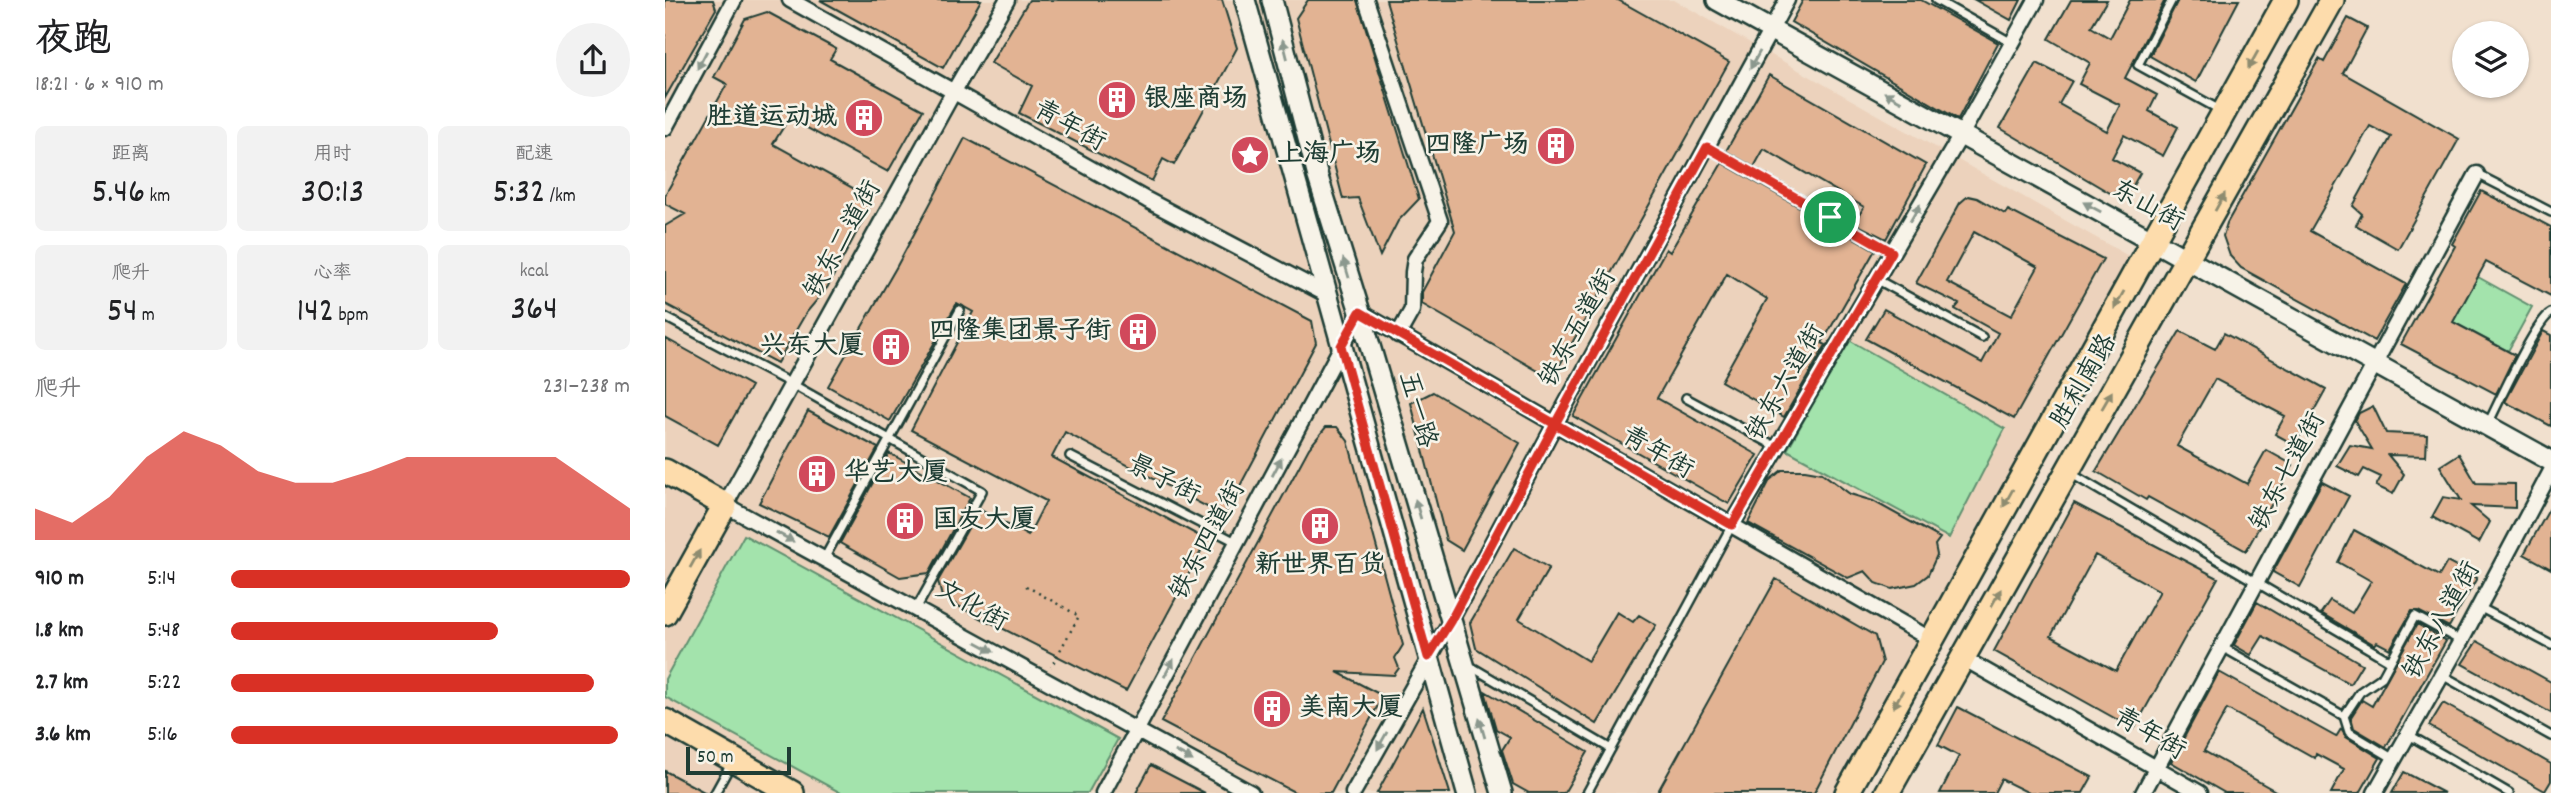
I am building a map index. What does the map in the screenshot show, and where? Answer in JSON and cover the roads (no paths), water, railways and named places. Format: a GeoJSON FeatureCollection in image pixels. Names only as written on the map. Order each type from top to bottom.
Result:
{"type":"FeatureCollection","features":[{"type":"Feature","properties":{"kind":"main road","name":"五一路"},"geometry":{"type":"LineString","coordinates":[[1245,0],[1467,793]]}},
{"type":"Feature","properties":{"kind":"main road","name":"东山街"},"geometry":{"type":"LineString","coordinates":[[1717,0],[2551,461]]}},
{"type":"Feature","properties":{"kind":"main road","name":"胜利南路"},"geometry":{"type":"LineString","coordinates":[[1847,793],[2286,0]]}},
{"type":"Feature","properties":{"kind":"main road","name":"胜利南路"},"geometry":{"type":"LineString","coordinates":[[1887,793],[2332,0]]}},
{"type":"Feature","properties":{"kind":"main road","name":"五一路"},"geometry":{"type":"LineString","coordinates":[[1275,2],[1318,177],[1501,793]]}},
{"type":"Feature","properties":{"kind":"main road","name":"文化街"},"geometry":{"type":"LineString","coordinates":[[665,471],[725,505]]}},
{"type":"Feature","properties":{"kind":"main road"},"geometry":{"type":"LineString","coordinates":[[665,613],[725,505]]}},
{"type":"Feature","properties":{"kind":"main road"},"geometry":{"type":"LineString","coordinates":[[665,721],[792,793]]}},
{"type":"Feature","properties":{"kind":"street"},"geometry":{"type":"LineString","coordinates":[[665,128],[734,0]]}},
{"type":"Feature","properties":{"kind":"street","name":"青年街"},"geometry":{"type":"LineString","coordinates":[[790,0],[1147,200],[1326,294]]}},
{"type":"Feature","properties":{"kind":"street","name":"铁东二道街"},"geometry":{"type":"LineString","coordinates":[[725,505],[1007,0]]}},
{"type":"Feature","properties":{"kind":"street"},"geometry":{"type":"LineString","coordinates":[[1366,0],[1440,221],[1415,259],[1412,272],[1412,310],[1398,335]]}},
{"type":"Feature","properties":{"kind":"street","name":"铁东五道街"},"geometry":{"type":"LineString","coordinates":[[1353,793],[1451,620],[1787,0]]}},
{"type":"Feature","properties":{"kind":"street","name":"铁东六道街"},"geometry":{"type":"LineString","coordinates":[[1732,525],[1961,135],[2036,0]]}},
{"type":"Feature","properties":{"kind":"street","name":"铁东七道街"},"geometry":{"type":"LineString","coordinates":[[2143,793],[2477,174]]}},
{"type":"Feature","properties":{"kind":"street","name":"青年街"},"geometry":{"type":"LineString","coordinates":[[1360,312],[1930,639]]}},
{"type":"Feature","properties":{"kind":"street","name":"铁东四道街"},"geometry":{"type":"LineString","coordinates":[[1103,793],[1360,312]]}},
{"type":"Feature","properties":{"kind":"street","name":"铁东八道街"},"geometry":{"type":"LineString","coordinates":[[2375,793],[2480,607],[2551,471]]}},
{"type":"Feature","properties":{"kind":"street","name":"文化街"},"geometry":{"type":"LineString","coordinates":[[725,505],[1251,793]]}},
{"type":"Feature","properties":{"kind":"street","name":"青年街"},"geometry":{"type":"LineString","coordinates":[[1963,658],[2200,793]]}},
{"type":"Feature","properties":{"kind":"lane"},"geometry":{"type":"LineString","coordinates":[[1935,0],[2012,43]]}},
{"type":"Feature","properties":{"kind":"lane"},"geometry":{"type":"LineString","coordinates":[[2172,0],[2138,65],[2223,112]]}},
{"type":"Feature","properties":{"kind":"lane"},"geometry":{"type":"LineString","coordinates":[[1707,147],[1892,252]]}},
{"type":"Feature","properties":{"kind":"lane"},"geometry":{"type":"LineString","coordinates":[[2477,174],[2551,212]]}},
{"type":"Feature","properties":{"kind":"lane"},"geometry":{"type":"LineString","coordinates":[[1876,279],[1982,337]]}},
{"type":"Feature","properties":{"kind":"lane"},"geometry":{"type":"LineString","coordinates":[[824,559],[960,310]]}},
{"type":"Feature","properties":{"kind":"lane"},"geometry":{"type":"LineString","coordinates":[[2487,425],[2536,330],[2547,314],[2551,313]]}},
{"type":"Feature","properties":{"kind":"lane"},"geometry":{"type":"LineString","coordinates":[[665,317],[792,384],[982,491],[916,609]]}},
{"type":"Feature","properties":{"kind":"lane"},"geometry":{"type":"LineString","coordinates":[[1686,398],[1778,447]]}},
{"type":"Feature","properties":{"kind":"lane","name":"景子街"},"geometry":{"type":"LineString","coordinates":[[1070,456],[1236,542]]}},
{"type":"Feature","properties":{"kind":"lane"},"geometry":{"type":"LineString","coordinates":[[2066,471],[2390,661]]}},
{"type":"Feature","properties":{"kind":"lane","name":"铁东六道街"},"geometry":{"type":"LineString","coordinates":[[1587,793],[1732,525]]}},
{"type":"Feature","properties":{"kind":"lane"},"geometry":{"type":"LineString","coordinates":[[2480,607],[2551,645]]}},
{"type":"Feature","properties":{"kind":"lane"},"geometry":{"type":"LineString","coordinates":[[2344,716],[2360,692],[2382,677],[2415,616],[2461,641]]}},
{"type":"Feature","properties":{"kind":"lane"},"geometry":{"type":"LineString","coordinates":[[2222,647],[2344,716],[2349,732],[2394,758]]}},
{"type":"Feature","properties":{"kind":"lane"},"geometry":{"type":"LineString","coordinates":[[1463,662],[1611,749]]}},
{"type":"Feature","properties":{"kind":"lane"},"geometry":{"type":"LineString","coordinates":[[2442,675],[2551,736]]}},
{"type":"Feature","properties":{"kind":"lane"},"geometry":{"type":"LineString","coordinates":[[2408,735],[2509,793]]}},
{"type":"Feature","properties":{"kind":"lane"},"geometry":{"type":"LineString","coordinates":[[715,793],[733,760]]}},
{"type":"Feature","properties":{"kind":"place","name":"银座商场"},"geometry":{"type":"Point","coordinates":[1117,100]}},
{"type":"Feature","properties":{"kind":"place","name":"胜道运动城"},"geometry":{"type":"Point","coordinates":[864,118]}},
{"type":"Feature","properties":{"kind":"place","name":"四隆广场"},"geometry":{"type":"Point","coordinates":[1556,146]}},
{"type":"Feature","properties":{"kind":"place","name":"上海广场"},"geometry":{"type":"Point","coordinates":[1250,155]}},
{"type":"Feature","properties":{"kind":"place","name":"四隆集团景子街"},"geometry":{"type":"Point","coordinates":[1138,332]}},
{"type":"Feature","properties":{"kind":"place","name":"兴东大厦"},"geometry":{"type":"Point","coordinates":[891,347]}},
{"type":"Feature","properties":{"kind":"place","name":"华艺大厦"},"geometry":{"type":"Point","coordinates":[817,474]}},
{"type":"Feature","properties":{"kind":"place","name":"国友大厦"},"geometry":{"type":"Point","coordinates":[905,521]}},
{"type":"Feature","properties":{"kind":"place","name":"新世界百货"},"geometry":{"type":"Point","coordinates":[1320,526]}},
{"type":"Feature","properties":{"kind":"place","name":"美南大厦"},"geometry":{"type":"Point","coordinates":[1272,709]}}]}
